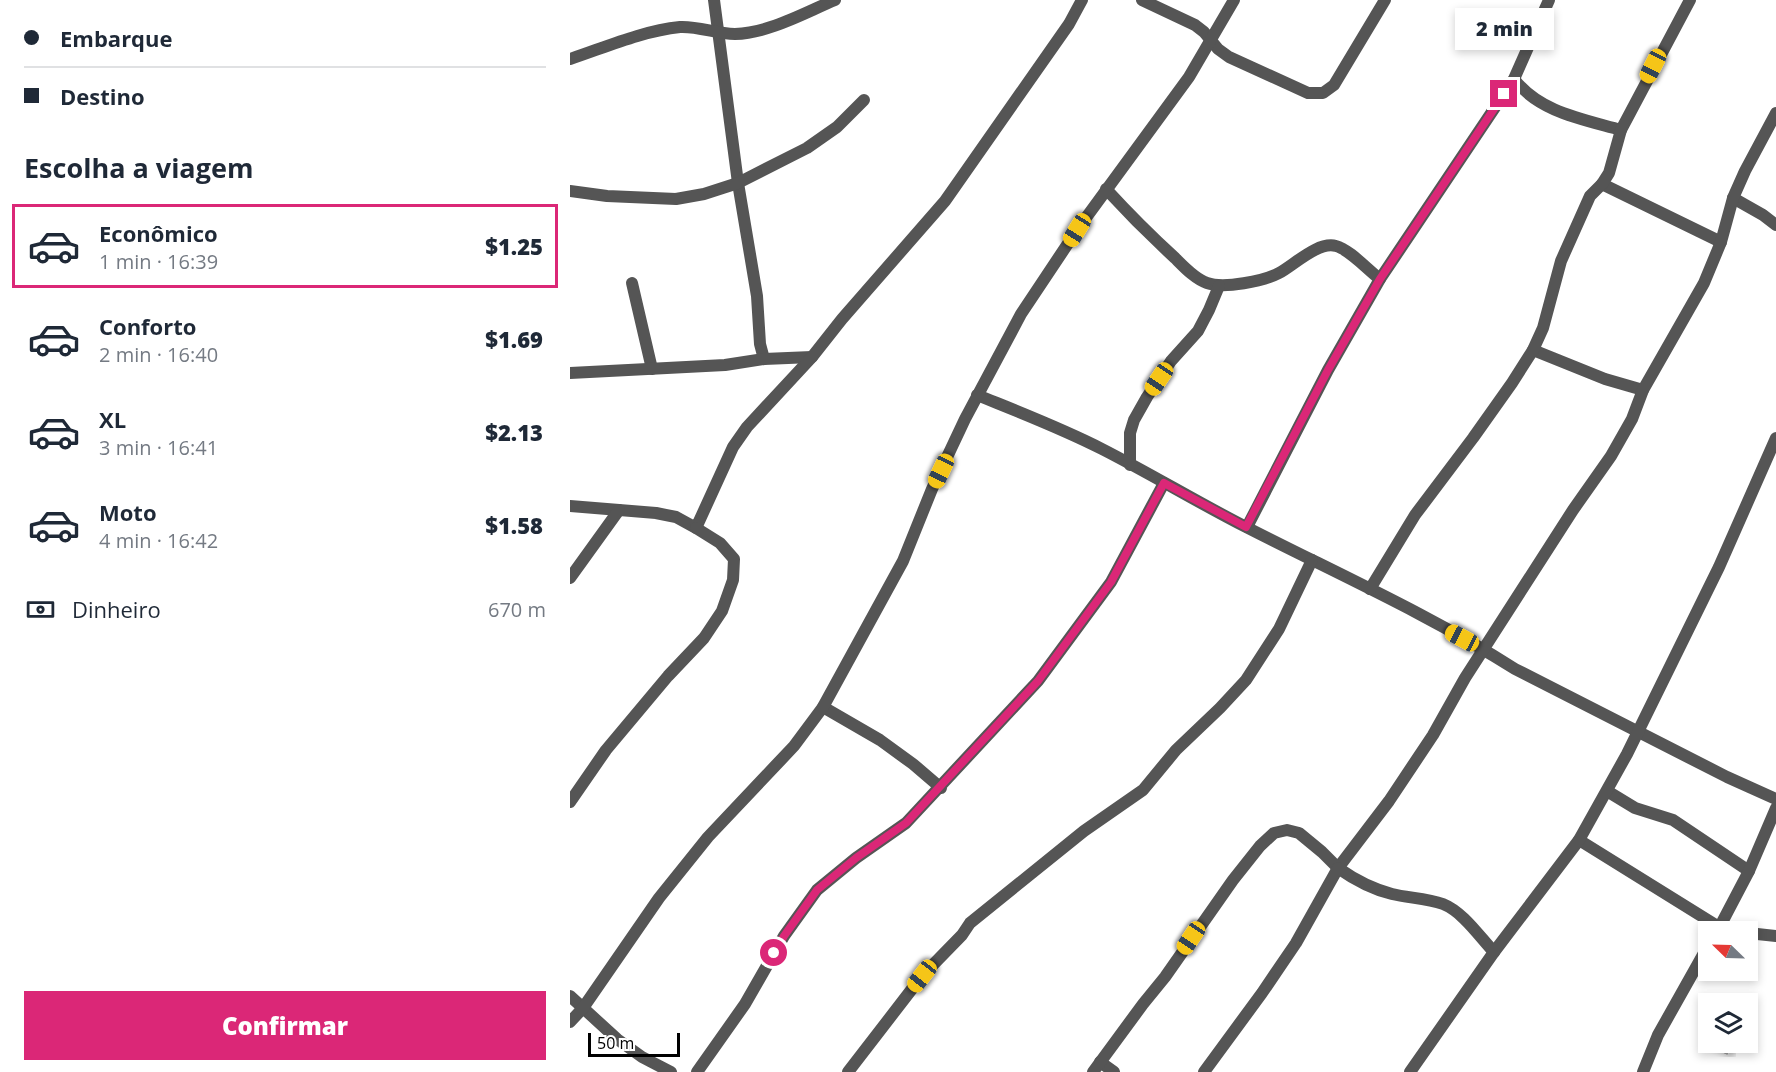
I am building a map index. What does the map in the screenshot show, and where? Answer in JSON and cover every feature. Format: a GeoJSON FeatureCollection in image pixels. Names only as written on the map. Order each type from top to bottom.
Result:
{"type":"FeatureCollection","features":[{"type":"Feature","properties":{"kind":"street"},"geometry":{"type":"LineString","coordinates":[[714,0],[738,183],[757,296],[760,344],[764,359]]}},
{"type":"Feature","properties":{"kind":"street"},"geometry":{"type":"LineString","coordinates":[[570,59],[650,33],[681,27],[735,34],[760,30],[835,0]]}},
{"type":"Feature","properties":{"kind":"street"},"geometry":{"type":"LineString","coordinates":[[696,528],[733,447],[747,427],[813,357],[842,319],[945,201],[1069,24],[1082,0]]}},
{"type":"Feature","properties":{"kind":"street"},"geometry":{"type":"LineString","coordinates":[[1142,0],[1196,26],[1229,57],[1308,93],[1323,93],[1334,85],[1385,0]]}},
{"type":"Feature","properties":{"kind":"street"},"geometry":{"type":"LineString","coordinates":[[570,1022],[583,1008],[652,908],[708,837],[794,746],[823,707],[903,561],[933,489],[977,395],[1022,314],[1077,230],[1189,77],[1234,0]]}},
{"type":"Feature","properties":{"kind":"street"},"geometry":{"type":"LineString","coordinates":[[1246,527],[1328,370],[1380,279],[1514,79],[1549,0]]}},
{"type":"Feature","properties":{"kind":"street"},"geometry":{"type":"LineString","coordinates":[[1370,589],[1416,515],[1506,392],[1533,350],[1543,328],[1561,261],[1590,196],[1609,173],[1621,130],[1689,0]]}},
{"type":"Feature","properties":{"kind":"street"},"geometry":{"type":"LineString","coordinates":[[1514,79],[1524,92],[1539,103],[1621,130]]}},
{"type":"Feature","properties":{"kind":"street"},"geometry":{"type":"LineString","coordinates":[[570,191],[607,196],[676,199],[695,196],[738,183],[807,148],[837,127],[864,100]]}},
{"type":"Feature","properties":{"kind":"street"},"geometry":{"type":"LineString","coordinates":[[1204,1072],[1296,943],[1338,868],[1389,801],[1433,735],[1483,649],[1573,510],[1611,456],[1632,419],[1643,390],[1704,283],[1721,242],[1733,198],[1776,113]]}},
{"type":"Feature","properties":{"kind":"street"},"geometry":{"type":"LineString","coordinates":[[1602,184],[1721,242]]}},
{"type":"Feature","properties":{"kind":"street"},"geometry":{"type":"LineString","coordinates":[[1106,189],[1143,230],[1195,276],[1207,283],[1219,286],[1266,279],[1320,248],[1330,245],[1340,247],[1380,279]]}},
{"type":"Feature","properties":{"kind":"street"},"geometry":{"type":"LineString","coordinates":[[1733,198],[1764,215],[1776,225]]}},
{"type":"Feature","properties":{"kind":"street"},"geometry":{"type":"LineString","coordinates":[[632,283],[652,369]]}},
{"type":"Feature","properties":{"kind":"street"},"geometry":{"type":"LineString","coordinates":[[1130,465],[1129,441],[1134,420],[1171,361],[1198,331],[1219,286]]}},
{"type":"Feature","properties":{"kind":"street"},"geometry":{"type":"LineString","coordinates":[[1533,350],[1605,379],[1643,390]]}},
{"type":"Feature","properties":{"kind":"street"},"geometry":{"type":"LineString","coordinates":[[570,373],[725,365],[764,359],[813,357]]}},
{"type":"Feature","properties":{"kind":"street"},"geometry":{"type":"LineString","coordinates":[[977,395],[1102,449],[1246,527],[1483,649],[1515,669],[1776,800]]}},
{"type":"Feature","properties":{"kind":"street"},"geometry":{"type":"LineString","coordinates":[[1410,1072],[1494,952],[1579,840],[1607,791],[1719,567],[1776,438]]}},
{"type":"Feature","properties":{"kind":"street"},"geometry":{"type":"LineString","coordinates":[[697,1072],[740,1012],[784,936],[817,890],[856,858],[906,823],[941,788],[1038,681],[1111,582],[1164,483]]}},
{"type":"Feature","properties":{"kind":"street"},"geometry":{"type":"LineString","coordinates":[[570,506],[656,513],[676,517],[720,543],[734,559],[733,580],[722,611],[704,638],[655,691],[606,750],[570,802]]}},
{"type":"Feature","properties":{"kind":"street"},"geometry":{"type":"LineString","coordinates":[[570,578],[619,510]]}},
{"type":"Feature","properties":{"kind":"street"},"geometry":{"type":"LineString","coordinates":[[848,1072],[922,976],[962,935],[970,923],[1084,831],[1143,790],[1176,750],[1240,687],[1279,629],[1312,560]]}},
{"type":"Feature","properties":{"kind":"street"},"geometry":{"type":"LineString","coordinates":[[823,707],[880,740],[941,788]]}},
{"type":"Feature","properties":{"kind":"street"},"geometry":{"type":"LineString","coordinates":[[1607,791],[1635,808],[1673,820],[1749,871]]}},
{"type":"Feature","properties":{"kind":"street"},"geometry":{"type":"LineString","coordinates":[[1722,921],[1749,871],[1776,808]]}},
{"type":"Feature","properties":{"kind":"street"},"geometry":{"type":"LineString","coordinates":[[1114,1072],[1096,1067],[1166,977],[1233,880],[1260,846],[1274,833],[1287,830],[1299,833],[1323,852],[1338,868],[1361,884],[1392,894],[1442,903],[1450,908],[1494,952]]}},
{"type":"Feature","properties":{"kind":"street"},"geometry":{"type":"LineString","coordinates":[[1579,840],[1706,921]]}},
{"type":"Feature","properties":{"kind":"street"},"geometry":{"type":"LineString","coordinates":[[1758,934],[1776,936]]}},
{"type":"Feature","properties":{"kind":"street"},"geometry":{"type":"LineString","coordinates":[[1642,1072],[1658,1035],[1698,964]]}},
{"type":"Feature","properties":{"kind":"street"},"geometry":{"type":"LineString","coordinates":[[570,996],[617,1039],[642,1057],[671,1072]]}},
{"type":"Feature","properties":{"kind":"route"},"geometry":{"type":"LineString","coordinates":[[774,953],[817,890],[856,858],[906,823],[941,788],[1038,681],[1111,582],[1164,483],[1246,527],[1328,370],[1380,279],[1504,94]]}}]}
